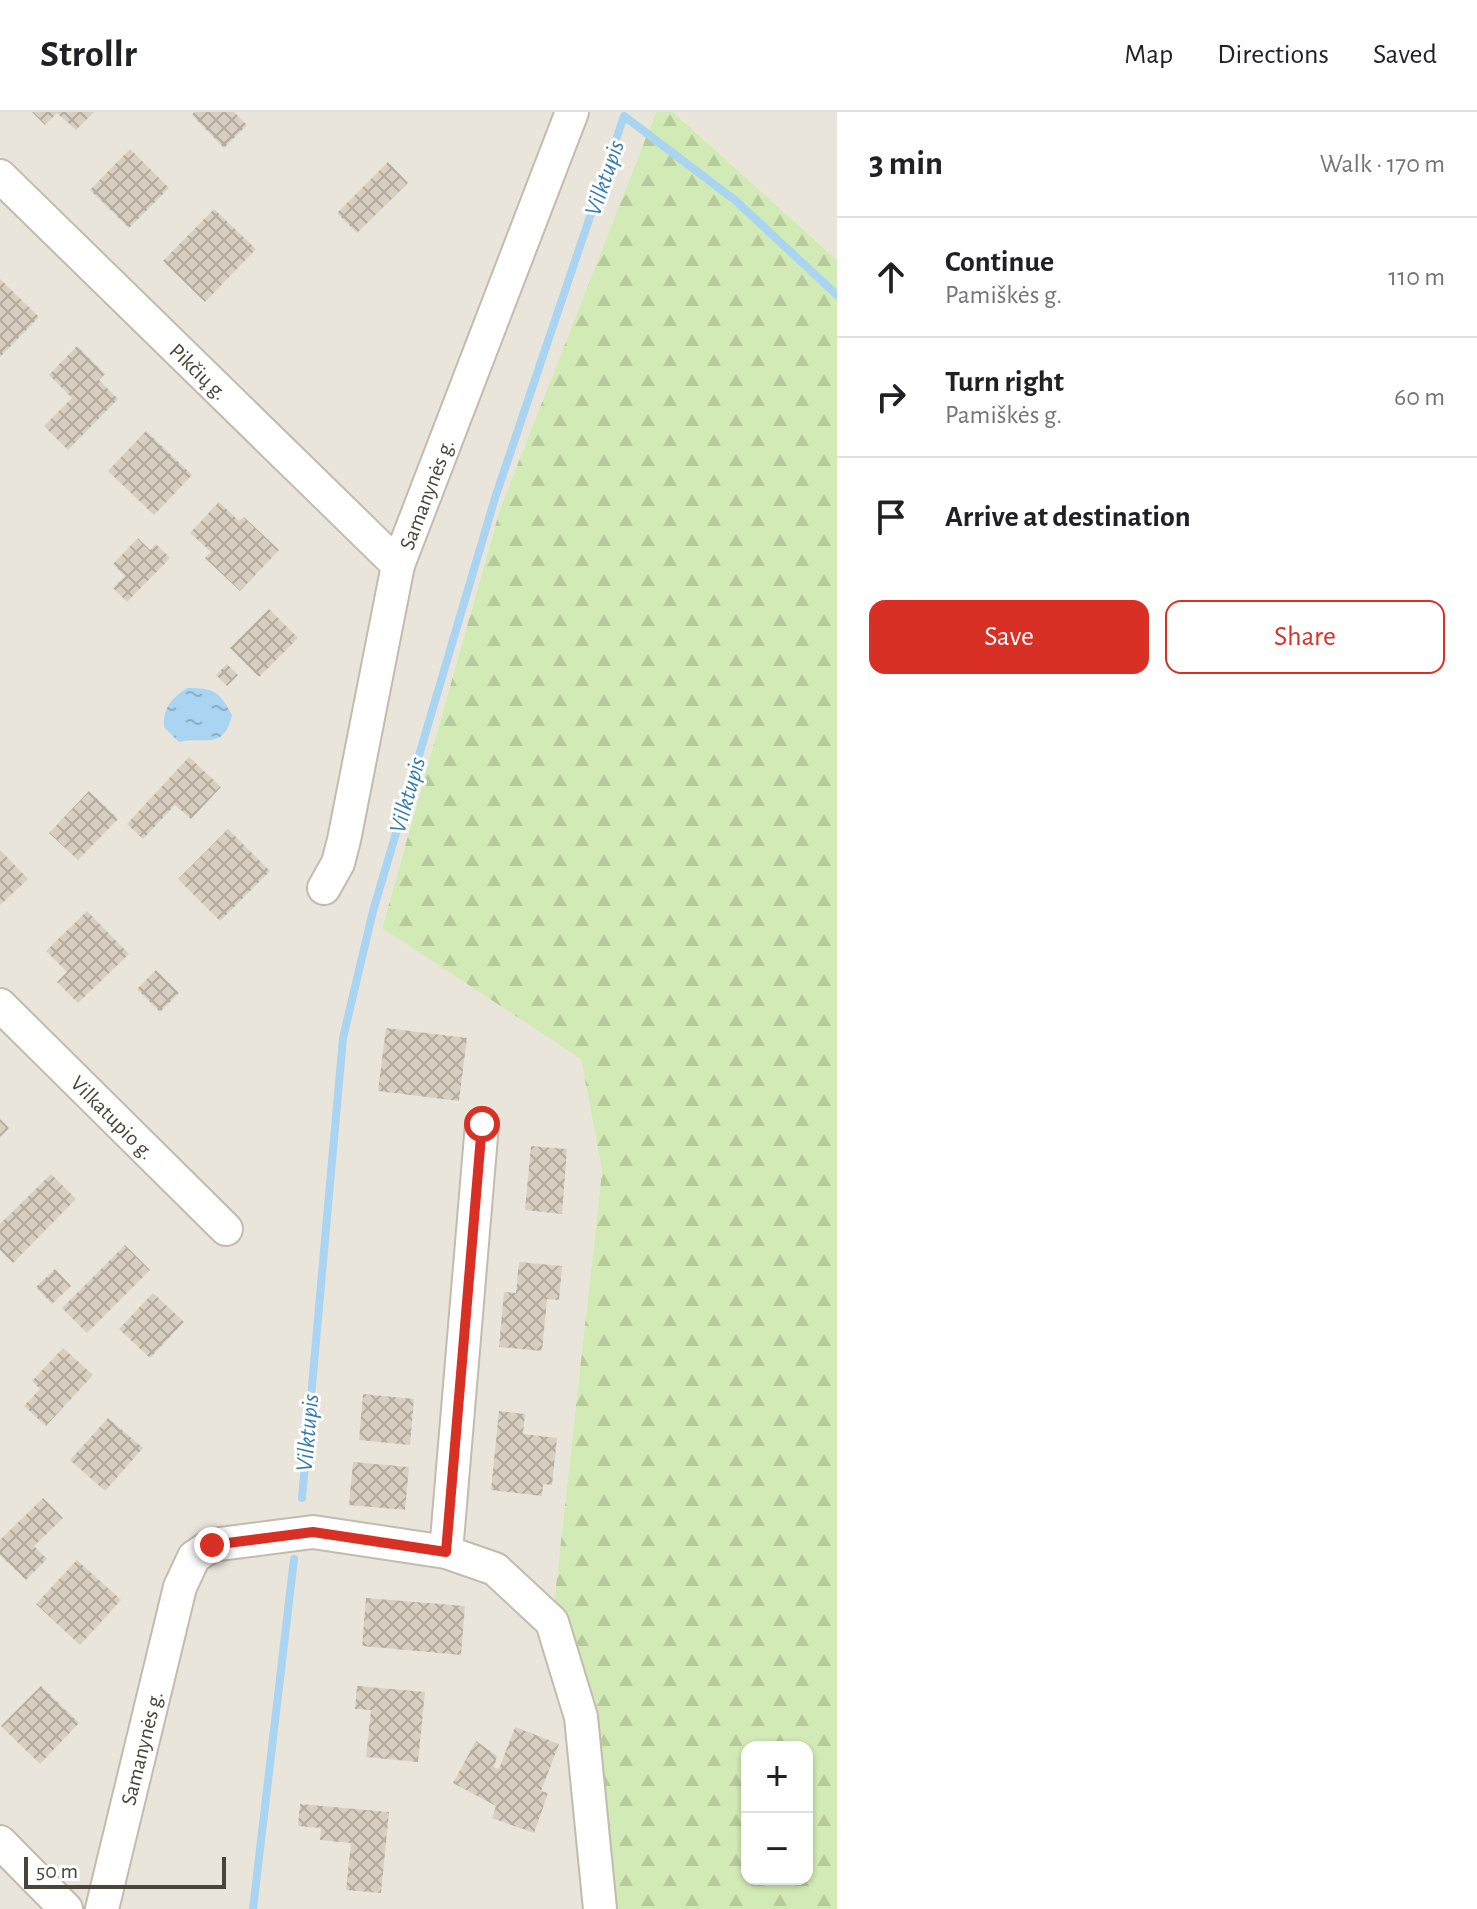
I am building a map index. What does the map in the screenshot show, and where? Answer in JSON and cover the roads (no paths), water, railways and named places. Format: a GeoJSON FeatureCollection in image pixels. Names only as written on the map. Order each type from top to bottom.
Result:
{"type":"FeatureCollection","features":[{"type":"Feature","properties":{"kind":"street","name":"Samanynės g."},"geometry":{"type":"LineString","coordinates":[[324,888],[338,863],[344,840],[398,565],[572,112]]}},
{"type":"Feature","properties":{"kind":"street","name":"Pikčių g."},"geometry":{"type":"LineString","coordinates":[[0,176],[398,565]]}},
{"type":"Feature","properties":{"kind":"street","name":"Vilkatupio g."},"geometry":{"type":"LineString","coordinates":[[0,1005],[226,1229]]}},
{"type":"Feature","properties":{"kind":"street"},"geometry":{"type":"LineString","coordinates":[[446,1552],[482,1124]]}},
{"type":"Feature","properties":{"kind":"street","name":"Samanynės g."},"geometry":{"type":"LineString","coordinates":[[102,1909],[180,1587],[194,1557],[212,1545],[313,1532],[446,1552],[495,1569],[552,1622],[581,1717],[600,1909]]}},
{"type":"Feature","properties":{"kind":"street"},"geometry":{"type":"LineString","coordinates":[[0,1842],[66,1909]]}},
{"type":"Feature","properties":{"kind":"water"},"geometry":{"type":"Polygon","coordinates":[[[187,688],[215,692],[227,707],[232,715],[219,738],[179,742],[164,727],[169,704],[187,688]]]}},
{"type":"Feature","properties":{"kind":"waterway","name":"Vilktupis"},"geometry":{"type":"LineString","coordinates":[[302,1498],[343,1038],[373,911],[495,498],[624,116],[736,201],[837,295]]}},
{"type":"Feature","properties":{"kind":"waterway","name":"Vilktupis"},"geometry":{"type":"LineString","coordinates":[[253,1909],[294,1559]]}}]}
